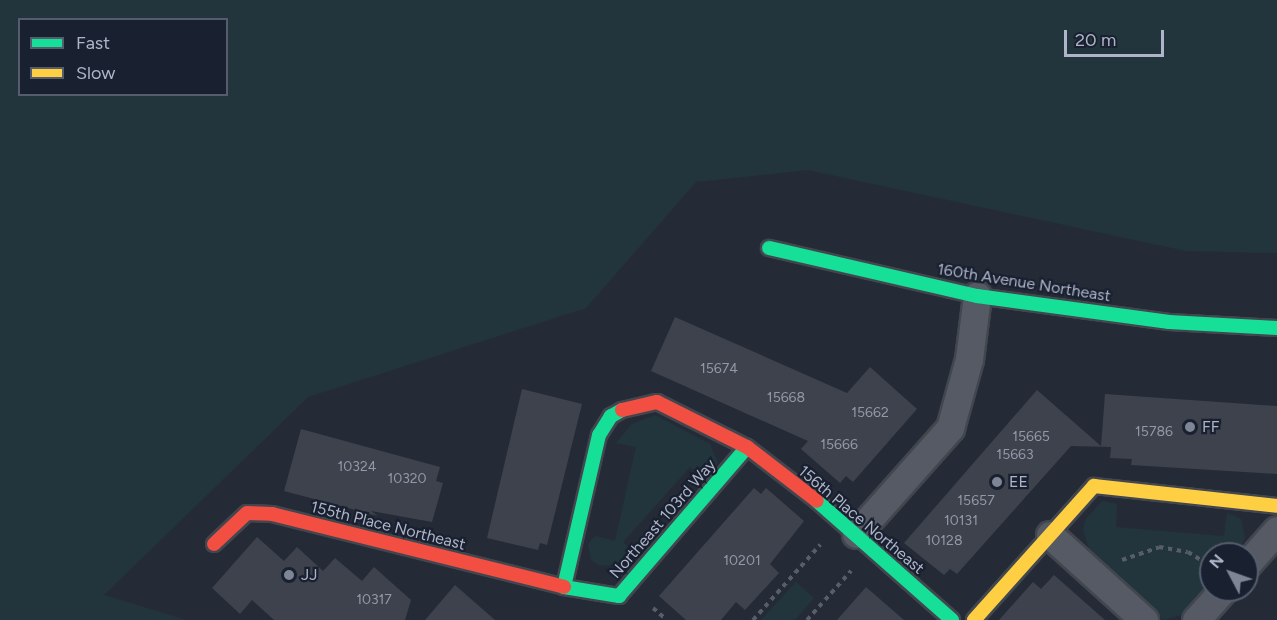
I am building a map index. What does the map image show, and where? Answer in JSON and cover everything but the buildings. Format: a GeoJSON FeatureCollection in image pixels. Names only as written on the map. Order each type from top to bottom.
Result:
{"type":"FeatureCollection","features":[{"type":"Feature","properties":{"kind":"street","name":"160th Avenue Northeast"},"geometry":{"type":"LineString","coordinates":[[769,248],[977,296],[1168,322],[1277,328]]}},
{"type":"Feature","properties":{"kind":"street"},"geometry":{"type":"LineString","coordinates":[[856,534],[950,428],[969,359],[977,296]]}},
{"type":"Feature","properties":{"kind":"street"},"geometry":{"type":"LineString","coordinates":[[564,587],[599,435],[611,416],[626,408],[657,402],[747,447]]}},
{"type":"Feature","properties":{"kind":"street","name":"156th Place Northeast"},"geometry":{"type":"LineString","coordinates":[[747,447],[856,534],[952,620]]}},
{"type":"Feature","properties":{"kind":"street","name":"Northeast 103rd Way"},"geometry":{"type":"LineString","coordinates":[[564,587],[619,596],[747,447]]}},
{"type":"Feature","properties":{"kind":"street"},"geometry":{"type":"LineString","coordinates":[[974,620],[1094,486],[1277,506]]}},
{"type":"Feature","properties":{"kind":"street","name":"155th Place Northeast"},"geometry":{"type":"LineString","coordinates":[[214,544],[247,513],[272,514],[564,587]]}},
{"type":"Feature","properties":{"kind":"street"},"geometry":{"type":"LineString","coordinates":[[1259,551],[1277,531]]}},
{"type":"Feature","properties":{"kind":"street"},"geometry":{"type":"LineString","coordinates":[[1050,535],[1143,620]]}},
{"type":"Feature","properties":{"kind":"street"},"geometry":{"type":"LineString","coordinates":[[1196,620],[1212,602]]}},
{"type":"Feature","properties":{"kind":"path"},"geometry":{"type":"LineString","coordinates":[[753,620],[827,537]]}},
{"type":"Feature","properties":{"kind":"path"},"geometry":{"type":"LineString","coordinates":[[1100,581],[1130,555],[1159,547],[1188,552],[1199,559]]}},
{"type":"Feature","properties":{"kind":"path"},"geometry":{"type":"LineString","coordinates":[[807,620],[857,564]]}},
{"type":"Feature","properties":{"kind":"shaded area"},"geometry":{"type":"Polygon","coordinates":[[[0,0],[1277,0],[1277,253],[1186,251],[808,170],[696,182],[586,308],[308,397],[104,595],[186,620],[0,620],[0,0]]]}},
{"type":"Feature","properties":{"kind":"shaded area"},"geometry":{"type":"Polygon","coordinates":[[[655,415],[710,444],[718,463],[706,480],[690,467],[623,542],[631,550],[624,564],[600,566],[591,560],[588,544],[595,536],[615,541],[636,447],[616,443],[632,424],[655,415]]]}},
{"type":"Feature","properties":{"kind":"shaded area"},"geometry":{"type":"Polygon","coordinates":[[[1102,501],[1117,504],[1116,527],[1224,536],[1227,513],[1241,519],[1245,538],[1243,542],[1199,542],[1199,595],[1181,615],[1164,620],[1092,559],[1083,529],[1086,519],[1102,501]]]}},
{"type":"Feature","properties":{"kind":"shaded area"},"geometry":{"type":"Polygon","coordinates":[[[796,582],[814,598],[795,620],[761,620],[796,582]]]}},
{"type":"Feature","properties":{"kind":"traffic: fast"},"geometry":{"type":"LineString","coordinates":[[769,248],[977,296],[1169,322],[1277,328]]}},
{"type":"Feature","properties":{"kind":"traffic: fast"},"geometry":{"type":"LineString","coordinates":[[622,410],[611,416],[599,435],[564,587],[619,596],[747,447]]}},
{"type":"Feature","properties":{"kind":"traffic: fast"},"geometry":{"type":"LineString","coordinates":[[817,501],[952,620]]}},
{"type":"Feature","properties":{"kind":"traffic: slow"},"geometry":{"type":"LineString","coordinates":[[974,620],[1094,486],[1277,506]]}},
{"type":"Feature","properties":{"kind":"traffic: jam"},"geometry":{"type":"LineString","coordinates":[[622,410],[657,402],[747,447],[817,501]]}},
{"type":"Feature","properties":{"kind":"traffic: jam"},"geometry":{"type":"LineString","coordinates":[[214,544],[247,513],[272,514],[564,587]]}},
{"type":"Feature","properties":{"kind":"place","name":"FF"},"geometry":{"type":"Point","coordinates":[1190,427]}},
{"type":"Feature","properties":{"kind":"place","name":"EE"},"geometry":{"type":"Point","coordinates":[997,482]}},
{"type":"Feature","properties":{"kind":"place","name":"JJ"},"geometry":{"type":"Point","coordinates":[289,575]}}]}
